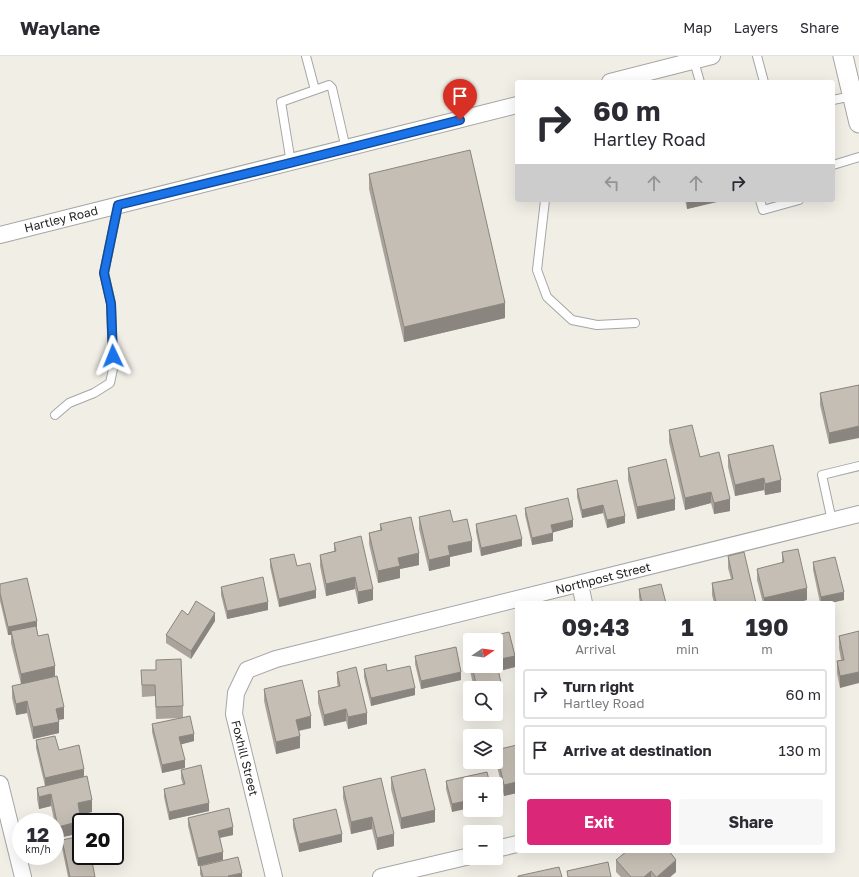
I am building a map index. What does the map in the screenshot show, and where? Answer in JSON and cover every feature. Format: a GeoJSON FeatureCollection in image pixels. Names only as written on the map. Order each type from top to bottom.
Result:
{"type":"FeatureCollection","features":[{"type":"Feature","properties":{"kind":"street"},"geometry":{"type":"LineString","coordinates":[[618,80],[712,56]]}},
{"type":"Feature","properties":{"kind":"street"},"geometry":{"type":"LineString","coordinates":[[843,56],[859,123]]}},
{"type":"Feature","properties":{"kind":"street","name":"Hartley Road"},"geometry":{"type":"LineString","coordinates":[[0,235],[515,106]]}},
{"type":"Feature","properties":{"kind":"street","name":"Northpost Street"},"geometry":{"type":"LineString","coordinates":[[276,659],[859,514]]}},
{"type":"Feature","properties":{"kind":"street"},"geometry":{"type":"LineString","coordinates":[[580,584],[584,601]]}},
{"type":"Feature","properties":{"kind":"street","name":"Foxhill Street"},"geometry":{"type":"LineString","coordinates":[[274,877],[234,714],[236,693],[247,670],[276,659]]}},
{"type":"Feature","properties":{"kind":"street"},"geometry":{"type":"LineString","coordinates":[[0,784],[23,877]]}},
{"type":"Feature","properties":{"kind":"street"},"geometry":{"type":"LineString","coordinates":[[503,848],[515,845]]}},
{"type":"Feature","properties":{"kind":"street"},"geometry":{"type":"LineString","coordinates":[[381,877],[463,858]]}},
{"type":"Feature","properties":{"kind":"lane"},"geometry":{"type":"LineString","coordinates":[[306,56],[315,90]]}},
{"type":"Feature","properties":{"kind":"lane"},"geometry":{"type":"LineString","coordinates":[[757,56],[763,80]]}},
{"type":"Feature","properties":{"kind":"lane"},"geometry":{"type":"LineString","coordinates":[[694,61],[699,80]]}},
{"type":"Feature","properties":{"kind":"lane"},"geometry":{"type":"LineString","coordinates":[[290,163],[281,102],[329,85],[332,88],[346,149]]}},
{"type":"Feature","properties":{"kind":"lane"},"geometry":{"type":"LineString","coordinates":[[835,100],[852,96]]}},
{"type":"Feature","properties":{"kind":"lane"},"geometry":{"type":"LineString","coordinates":[[835,164],[859,158]]}},
{"type":"Feature","properties":{"kind":"lane"},"geometry":{"type":"LineString","coordinates":[[546,202],[537,270],[547,298],[572,320],[597,325],[635,323]]}},
{"type":"Feature","properties":{"kind":"lane"},"geometry":{"type":"LineString","coordinates":[[760,202],[762,210],[791,202]]}},
{"type":"Feature","properties":{"kind":"lane"},"geometry":{"type":"LineString","coordinates":[[55,415],[69,403],[94,393],[110,383],[113,369],[111,304],[104,273],[118,205]]}},
{"type":"Feature","properties":{"kind":"lane"},"geometry":{"type":"LineString","coordinates":[[832,521],[822,474],[859,466]]}},
{"type":"Feature","properties":{"kind":"building"},"geometry":{"type":"Polygon","coordinates":[[[470,150],[505,303],[404,327],[369,174],[470,150]]]}},
{"type":"Feature","properties":{"kind":"building"},"geometry":{"type":"Polygon","coordinates":[[[859,385],[859,426],[829,433],[820,393],[859,385]]]}},
{"type":"Feature","properties":{"kind":"building"},"geometry":{"type":"Polygon","coordinates":[[[692,425],[700,457],[719,452],[730,499],[714,503],[711,492],[685,498],[669,430],[692,425]]]}},
{"type":"Feature","properties":{"kind":"building"},"geometry":{"type":"Polygon","coordinates":[[[773,445],[781,480],[765,484],[764,478],[735,485],[728,455],[773,445]]]}},
{"type":"Feature","properties":{"kind":"building"},"geometry":{"type":"Polygon","coordinates":[[[666,459],[675,499],[637,507],[628,468],[666,459]]]}},
{"type":"Feature","properties":{"kind":"building"},"geometry":{"type":"Polygon","coordinates":[[[617,480],[625,516],[607,520],[603,505],[582,510],[577,489],[617,480]]]}},
{"type":"Feature","properties":{"kind":"building"},"geometry":{"type":"Polygon","coordinates":[[[568,498],[573,520],[551,525],[553,533],[532,538],[525,508],[568,498]]]}},
{"type":"Feature","properties":{"kind":"building"},"geometry":{"type":"Polygon","coordinates":[[[450,510],[453,522],[467,519],[472,541],[448,546],[450,555],[429,560],[419,517],[450,510]]]}},
{"type":"Feature","properties":{"kind":"building"},"geometry":{"type":"Polygon","coordinates":[[[516,515],[522,539],[481,548],[476,524],[516,515]]]}},
{"type":"Feature","properties":{"kind":"building"},"geometry":{"type":"Polygon","coordinates":[[[411,517],[419,553],[398,558],[400,566],[378,571],[369,533],[382,530],[380,524],[411,517]]]}},
{"type":"Feature","properties":{"kind":"building"},"geometry":{"type":"Polygon","coordinates":[[[361,536],[373,589],[358,592],[355,577],[326,584],[320,555],[336,551],[334,543],[361,536]]]}},
{"type":"Feature","properties":{"kind":"building"},"geometry":{"type":"Polygon","coordinates":[[[798,549],[807,588],[764,598],[757,569],[784,562],[782,552],[798,549]]]}},
{"type":"Feature","properties":{"kind":"building"},"geometry":{"type":"Polygon","coordinates":[[[744,552],[756,601],[716,601],[712,583],[733,579],[728,556],[744,552]]]}},
{"type":"Feature","properties":{"kind":"building"},"geometry":{"type":"Polygon","coordinates":[[[294,554],[297,566],[310,563],[316,590],[279,599],[270,559],[294,554]]]}},
{"type":"Feature","properties":{"kind":"building"},"geometry":{"type":"Polygon","coordinates":[[[835,557],[844,592],[821,597],[813,562],[835,557]]]}},
{"type":"Feature","properties":{"kind":"building"},"geometry":{"type":"Polygon","coordinates":[[[263,577],[268,602],[227,611],[221,587],[263,577]]]}},
{"type":"Feature","properties":{"kind":"building"},"geometry":{"type":"Polygon","coordinates":[[[27,578],[37,621],[8,627],[0,593],[0,584],[27,578]]]}},
{"type":"Feature","properties":{"kind":"building"},"geometry":{"type":"Polygon","coordinates":[[[661,584],[665,601],[642,601],[639,589],[661,584]]]}},
{"type":"Feature","properties":{"kind":"building"},"geometry":{"type":"Polygon","coordinates":[[[196,601],[215,613],[191,651],[166,635],[182,610],[188,615],[196,601]]]}},
{"type":"Feature","properties":{"kind":"building"},"geometry":{"type":"Polygon","coordinates":[[[36,626],[38,636],[48,634],[55,666],[21,674],[11,631],[36,626]]]}},
{"type":"Feature","properties":{"kind":"building"},"geometry":{"type":"Polygon","coordinates":[[[859,631],[859,672],[840,676],[837,661],[844,660],[839,636],[859,631]]]}},
{"type":"Feature","properties":{"kind":"building"},"geometry":{"type":"Polygon","coordinates":[[[509,632],[515,656],[503,659],[503,633],[509,632]]]}},
{"type":"Feature","properties":{"kind":"building"},"geometry":{"type":"Polygon","coordinates":[[[456,647],[461,672],[421,681],[415,656],[456,647]]]}},
{"type":"Feature","properties":{"kind":"building"},"geometry":{"type":"Polygon","coordinates":[[[181,659],[183,706],[156,707],[155,685],[142,685],[141,670],[156,670],[156,660],[181,659]]]}},
{"type":"Feature","properties":{"kind":"building"},"geometry":{"type":"Polygon","coordinates":[[[386,664],[387,671],[410,666],[415,688],[371,698],[364,669],[386,664]]]}},
{"type":"Feature","properties":{"kind":"building"},"geometry":{"type":"Polygon","coordinates":[[[356,667],[367,713],[348,717],[346,709],[324,715],[318,691],[340,686],[337,672],[356,667]]]}},
{"type":"Feature","properties":{"kind":"building"},"geometry":{"type":"Polygon","coordinates":[[[474,673],[499,673],[501,681],[475,681],[474,673]]]}},
{"type":"Feature","properties":{"kind":"building"},"geometry":{"type":"Polygon","coordinates":[[[57,676],[64,707],[56,709],[59,722],[33,727],[27,701],[16,704],[12,686],[57,676]]]}},
{"type":"Feature","properties":{"kind":"building"},"geometry":{"type":"Polygon","coordinates":[[[302,680],[311,716],[296,720],[300,736],[276,742],[264,689],[302,680]]]}},
{"type":"Feature","properties":{"kind":"building"},"geometry":{"type":"Polygon","coordinates":[[[190,716],[194,734],[179,737],[185,760],[162,765],[152,724],[190,716]]]}},
{"type":"Feature","properties":{"kind":"building"},"geometry":{"type":"Polygon","coordinates":[[[55,736],[59,750],[79,745],[84,769],[45,778],[36,740],[55,736]]]}},
{"type":"Feature","properties":{"kind":"building"},"geometry":{"type":"Polygon","coordinates":[[[515,745],[515,782],[504,785],[500,769],[503,769],[503,748],[515,745]]]}},
{"type":"Feature","properties":{"kind":"building"},"geometry":{"type":"Polygon","coordinates":[[[201,765],[209,803],[169,812],[164,789],[185,784],[181,770],[201,765]]]}},
{"type":"Feature","properties":{"kind":"building"},"geometry":{"type":"Polygon","coordinates":[[[425,769],[435,810],[401,818],[391,777],[425,769]]]}},
{"type":"Feature","properties":{"kind":"building"},"geometry":{"type":"Polygon","coordinates":[[[487,772],[488,777],[464,777],[487,772]]]}},
{"type":"Feature","properties":{"kind":"building"},"geometry":{"type":"Polygon","coordinates":[[[87,776],[92,800],[78,803],[80,813],[72,813],[72,823],[64,825],[64,813],[55,813],[51,794],[39,797],[37,788],[87,776]]]}},
{"type":"Feature","properties":{"kind":"building"},"geometry":{"type":"Polygon","coordinates":[[[463,777],[463,802],[452,804],[446,781],[463,777]]]}},
{"type":"Feature","properties":{"kind":"building"},"geometry":{"type":"Polygon","coordinates":[[[381,778],[394,834],[377,838],[372,817],[351,822],[343,787],[381,778]]]}},
{"type":"Feature","properties":{"kind":"building"},"geometry":{"type":"Polygon","coordinates":[[[229,808],[233,827],[218,831],[223,852],[198,858],[188,818],[229,808]]]}},
{"type":"Feature","properties":{"kind":"building"},"geometry":{"type":"Polygon","coordinates":[[[336,809],[342,834],[299,844],[293,819],[336,809]]]}},
{"type":"Feature","properties":{"kind":"building"},"geometry":{"type":"Polygon","coordinates":[[[72,838],[72,865],[93,865],[95,877],[70,877],[64,849],[64,840],[72,838]]]}},
{"type":"Feature","properties":{"kind":"building"},"geometry":{"type":"Polygon","coordinates":[[[625,853],[671,853],[676,860],[657,877],[651,871],[644,877],[631,877],[616,860],[625,853]]]}},
{"type":"Feature","properties":{"kind":"building"},"geometry":{"type":"Polygon","coordinates":[[[238,857],[242,873],[228,876],[229,877],[203,877],[200,866],[238,857]]]}},
{"type":"Feature","properties":{"kind":"building"},"geometry":{"type":"Polygon","coordinates":[[[608,862],[611,877],[568,877],[567,871],[608,862]]]}},
{"type":"Feature","properties":{"kind":"building"},"geometry":{"type":"Polygon","coordinates":[[[559,867],[562,877],[518,877],[518,876],[559,867]]]}},
{"type":"Feature","properties":{"kind":"route"},"geometry":{"type":"LineString","coordinates":[[113,356],[111,304],[104,273],[118,205],[460,120]]}}]}
